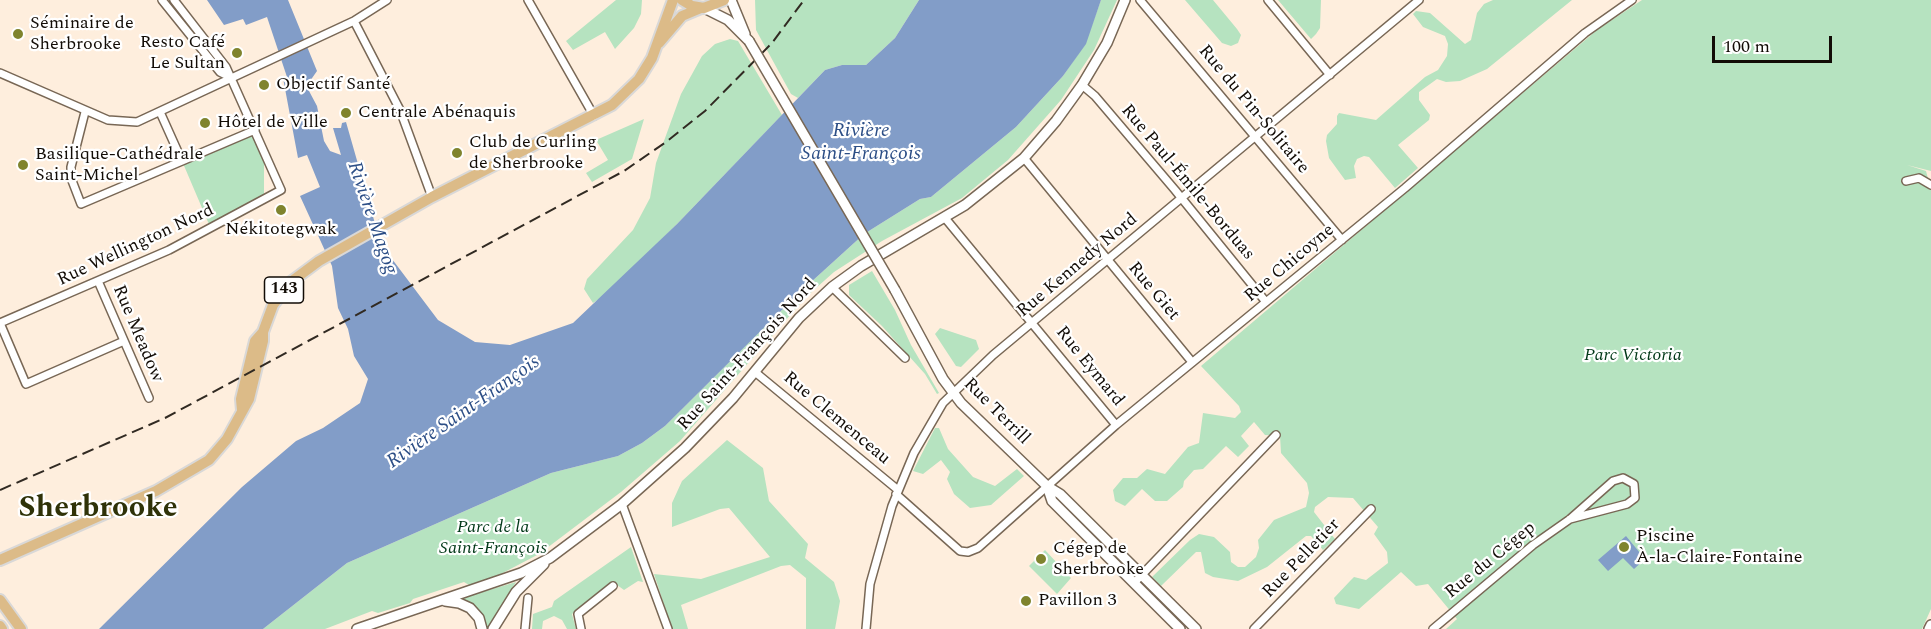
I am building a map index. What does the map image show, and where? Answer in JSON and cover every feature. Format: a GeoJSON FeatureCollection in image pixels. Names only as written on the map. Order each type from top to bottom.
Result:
{"type":"FeatureCollection","features":[{"type":"Feature","properties":{"kind":"main road","name":"143"},"geometry":{"type":"LineString","coordinates":[[0,560],[58,536],[185,476],[218,450],[235,428],[242,410],[241,399],[255,341],[263,332],[279,297],[300,274],[432,197],[594,116],[630,89],[646,69],[659,43],[672,0]]}},
{"type":"Feature","properties":{"kind":"main road"},"geometry":{"type":"LineString","coordinates":[[682,0],[703,8]]}},
{"type":"Feature","properties":{"kind":"main road","name":"143"},"geometry":{"type":"LineString","coordinates":[[659,43],[682,16],[724,0]]}},
{"type":"Feature","properties":{"kind":"main road"},"geometry":{"type":"LineString","coordinates":[[0,600],[21,629]]}},
{"type":"Feature","properties":{"kind":"street"},"geometry":{"type":"LineString","coordinates":[[162,0],[220,72],[232,78]]}},
{"type":"Feature","properties":{"kind":"street"},"geometry":{"type":"LineString","coordinates":[[85,112],[71,166],[71,178],[81,204],[255,130],[232,78],[174,0]]}},
{"type":"Feature","properties":{"kind":"street"},"geometry":{"type":"LineString","coordinates":[[0,73],[85,112],[120,123],[137,122],[354,21],[387,0]]}},
{"type":"Feature","properties":{"kind":"street"},"geometry":{"type":"LineString","coordinates":[[528,0],[594,116]]}},
{"type":"Feature","properties":{"kind":"street"},"geometry":{"type":"LineString","coordinates":[[731,0],[749,41]]}},
{"type":"Feature","properties":{"kind":"street","name":"Rue Saint-François Nord"},"geometry":{"type":"LineString","coordinates":[[357,629],[510,578],[550,558],[622,504],[686,448],[793,326],[832,287],[861,266],[945,218],[987,189],[1024,158],[1056,121],[1082,85],[1107,43],[1125,0]]}},
{"type":"Feature","properties":{"kind":"street","name":"Rue du Pin-Solitaire"},"geometry":{"type":"LineString","coordinates":[[1140,0],[1342,240]]}},
{"type":"Feature","properties":{"kind":"street"},"geometry":{"type":"LineString","coordinates":[[1268,0],[1330,75]]}},
{"type":"Feature","properties":{"kind":"street","name":"Rue Kennedy Nord"},"geometry":{"type":"LineString","coordinates":[[866,629],[873,572],[897,492],[925,430],[952,392],[1419,0]]}},
{"type":"Feature","properties":{"kind":"street","name":"Rue Chicoyne"},"geometry":{"type":"LineString","coordinates":[[968,552],[978,548],[1116,425],[1342,240],[1585,33],[1632,0]]}},
{"type":"Feature","properties":{"kind":"street"},"geometry":{"type":"LineString","coordinates":[[703,8],[728,21],[749,41]]}},
{"type":"Feature","properties":{"kind":"street"},"geometry":{"type":"LineString","coordinates":[[354,21],[400,110],[432,197]]}},
{"type":"Feature","properties":{"kind":"street","name":"Rue Terrill"},"geometry":{"type":"LineString","coordinates":[[749,41],[952,392],[1047,486],[1060,494],[1196,629]]}},
{"type":"Feature","properties":{"kind":"street","name":"Rue Paul-Émile-Borduas"},"geometry":{"type":"LineString","coordinates":[[1082,85],[1095,96],[1266,302]]}},
{"type":"Feature","properties":{"kind":"street"},"geometry":{"type":"LineString","coordinates":[[160,112],[182,161]]}},
{"type":"Feature","properties":{"kind":"street","name":"Rue Wellington Nord"},"geometry":{"type":"LineString","coordinates":[[0,323],[211,229],[281,190],[255,130]]}},
{"type":"Feature","properties":{"kind":"street","name":"Rue Giet"},"geometry":{"type":"LineString","coordinates":[[1024,158],[1192,362]]}},
{"type":"Feature","properties":{"kind":"street"},"geometry":{"type":"LineString","coordinates":[[1906,181],[1918,178],[1931,185]]}},
{"type":"Feature","properties":{"kind":"street","name":"Rue Eymard"},"geometry":{"type":"LineString","coordinates":[[945,218],[1116,425]]}},
{"type":"Feature","properties":{"kind":"street","name":"Rue Meadow"},"geometry":{"type":"LineString","coordinates":[[98,281],[149,398]]}},
{"type":"Feature","properties":{"kind":"street"},"geometry":{"type":"LineString","coordinates":[[832,287],[840,298],[905,358]]}},
{"type":"Feature","properties":{"kind":"street"},"geometry":{"type":"LineString","coordinates":[[0,323],[26,384],[124,341]]}},
{"type":"Feature","properties":{"kind":"street","name":"Rue Clemenceau"},"geometry":{"type":"LineString","coordinates":[[755,372],[897,492],[960,550],[968,552]]}},
{"type":"Feature","properties":{"kind":"street"},"geometry":{"type":"LineString","coordinates":[[1134,583],[1276,435]]}},
{"type":"Feature","properties":{"kind":"street","name":"Rue du Cégep"},"geometry":{"type":"LineString","coordinates":[[1433,629],[1533,545],[1570,519],[1613,481],[1623,478],[1634,484],[1635,498],[1632,502],[1570,519]]}},
{"type":"Feature","properties":{"kind":"street","name":"Rue Terrill"},"geometry":{"type":"LineString","coordinates":[[1047,486],[1052,501],[1180,629]]}},
{"type":"Feature","properties":{"kind":"street"},"geometry":{"type":"LineString","coordinates":[[622,504],[668,629]]}},
{"type":"Feature","properties":{"kind":"street","name":"Rue Pelletier"},"geometry":{"type":"LineString","coordinates":[[1254,629],[1371,509]]}},
{"type":"Feature","properties":{"kind":"street"},"geometry":{"type":"LineString","coordinates":[[493,629],[516,592],[550,558]]}},
{"type":"Feature","properties":{"kind":"street"},"geometry":{"type":"LineString","coordinates":[[581,629],[578,614],[613,586]]}},
{"type":"Feature","properties":{"kind":"street"},"geometry":{"type":"LineString","coordinates":[[525,629],[528,598]]}},
{"type":"Feature","properties":{"kind":"street"},"geometry":{"type":"LineString","coordinates":[[438,602],[459,603],[470,608],[479,618],[482,629]]}},
{"type":"Feature","properties":{"kind":"green space"},"geometry":{"type":"Polygon","coordinates":[[[616,0],[642,0],[641,14],[634,28],[615,49],[605,32],[573,50],[566,41],[616,0]]]}},
{"type":"Feature","properties":{"kind":"green space"},"geometry":{"type":"Polygon","coordinates":[[[755,0],[919,0],[895,38],[866,65],[842,65],[825,70],[798,98],[791,94],[756,30],[755,0]]]}},
{"type":"Feature","properties":{"kind":"green space","name":"Parc de la Saint-François"},"geometry":{"type":"Polygon","coordinates":[[[1101,0],[1117,0],[1094,50],[1061,100],[1008,160],[962,198],[882,241],[834,272],[806,297],[680,441],[621,492],[539,554],[497,576],[469,585],[464,582],[413,599],[410,603],[378,613],[372,611],[325,629],[263,629],[347,563],[551,473],[618,456],[642,443],[665,426],[799,293],[864,234],[920,199],[931,197],[1016,127],[1063,76],[1085,44],[1101,0]]]}},
{"type":"Feature","properties":{"kind":"green space"},"geometry":{"type":"Polygon","coordinates":[[[1185,0],[1213,0],[1241,35],[1238,43],[1231,46],[1222,43],[1185,0]]]}},
{"type":"Feature","properties":{"kind":"green space"},"geometry":{"type":"Polygon","coordinates":[[[1278,0],[1321,0],[1320,28],[1311,39],[1278,0]]]}},
{"type":"Feature","properties":{"kind":"green space"},"geometry":{"type":"Polygon","coordinates":[[[1493,0],[1572,0],[1487,69],[1460,81],[1446,82],[1437,79],[1419,92],[1419,100],[1430,115],[1429,120],[1398,145],[1418,168],[1395,188],[1369,157],[1364,156],[1357,159],[1354,166],[1356,178],[1345,180],[1329,158],[1326,141],[1327,135],[1337,124],[1339,113],[1376,120],[1425,77],[1438,70],[1447,56],[1448,44],[1445,36],[1423,27],[1413,14],[1416,11],[1430,13],[1465,44],[1471,40],[1477,13],[1484,4],[1493,0]]]}},
{"type":"Feature","properties":{"kind":"green space","name":"Parc Victoria"},"geometry":{"type":"Polygon","coordinates":[[[1642,0],[1931,0],[1931,171],[1907,165],[1926,171],[1931,190],[1931,609],[1922,629],[1446,629],[1457,619],[1428,584],[1416,586],[1401,572],[1359,609],[1336,604],[1334,598],[1354,577],[1366,580],[1388,563],[1387,552],[1374,534],[1378,527],[1353,498],[1328,497],[1315,507],[1314,512],[1335,539],[1323,550],[1311,536],[1306,536],[1267,567],[1238,581],[1213,577],[1205,573],[1201,552],[1196,552],[1161,586],[1152,577],[1199,534],[1214,537],[1230,552],[1231,562],[1238,567],[1245,567],[1256,557],[1259,548],[1258,540],[1274,520],[1306,507],[1309,493],[1307,483],[1281,453],[1280,436],[1265,435],[1254,422],[1241,436],[1249,446],[1238,457],[1226,446],[1203,469],[1194,470],[1184,481],[1183,487],[1167,501],[1155,501],[1142,489],[1125,506],[1115,501],[1113,490],[1123,478],[1137,478],[1147,469],[1165,474],[1188,447],[1199,443],[1203,413],[1235,418],[1241,412],[1239,406],[1201,366],[1597,30],[1642,0]]]}},
{"type":"Feature","properties":{"kind":"green space"},"geometry":{"type":"Polygon","coordinates":[[[730,39],[738,41],[782,115],[677,224],[605,295],[593,303],[584,289],[587,279],[633,230],[650,198],[656,163],[681,94],[702,56],[715,44],[730,39]]]}},
{"type":"Feature","properties":{"kind":"green space"},"geometry":{"type":"Polygon","coordinates":[[[644,119],[632,159],[592,182],[586,173],[608,160],[596,140],[644,119]]]}},
{"type":"Feature","properties":{"kind":"green space"},"geometry":{"type":"Polygon","coordinates":[[[255,130],[264,149],[264,199],[211,229],[182,161],[255,130]]]}},
{"type":"Feature","properties":{"kind":"green space"},"geometry":{"type":"Polygon","coordinates":[[[872,271],[939,393],[937,394],[925,374],[882,326],[849,295],[849,285],[872,271]]]}},
{"type":"Feature","properties":{"kind":"green space"},"geometry":{"type":"Polygon","coordinates":[[[940,328],[976,340],[979,349],[961,367],[956,366],[935,334],[940,328]]]}},
{"type":"Feature","properties":{"kind":"green space"},"geometry":{"type":"Polygon","coordinates":[[[935,428],[939,428],[948,449],[973,477],[995,486],[1017,469],[1024,476],[991,505],[970,508],[954,494],[947,479],[950,472],[941,460],[923,474],[913,471],[935,428]]]}},
{"type":"Feature","properties":{"kind":"green space"},"geometry":{"type":"Polygon","coordinates":[[[727,440],[763,468],[769,501],[808,544],[805,558],[834,582],[840,601],[835,629],[806,629],[806,578],[790,565],[781,566],[681,605],[688,629],[672,629],[654,574],[701,579],[770,557],[729,508],[720,509],[672,527],[672,503],[682,481],[727,440]]]}},
{"type":"Feature","properties":{"kind":"green space"},"geometry":{"type":"Polygon","coordinates":[[[631,547],[643,582],[638,581],[624,590],[613,582],[572,614],[576,629],[567,629],[562,620],[554,616],[543,621],[542,629],[532,629],[533,614],[552,607],[554,601],[631,547]]]}},
{"type":"Feature","properties":{"kind":"green space"},"geometry":{"type":"Polygon","coordinates":[[[1045,550],[1071,578],[1057,594],[1029,566],[1045,550]]]}},
{"type":"Feature","properties":{"kind":"green space"},"geometry":{"type":"Polygon","coordinates":[[[516,582],[487,629],[476,608],[459,599],[516,582]]]}},
{"type":"Feature","properties":{"kind":"water","name":"Rivière Saint-François"},"geometry":{"type":"Polygon","coordinates":[[[207,0],[288,0],[317,71],[310,81],[309,91],[317,106],[324,141],[330,151],[341,155],[333,128],[341,128],[342,123],[346,122],[376,227],[389,255],[438,320],[475,342],[510,345],[573,323],[677,224],[825,70],[842,65],[866,65],[895,38],[919,0],[1101,0],[1086,44],[1063,76],[1016,127],[931,197],[920,199],[864,234],[799,293],[665,426],[642,443],[618,456],[551,473],[347,563],[263,629],[99,629],[242,487],[296,441],[323,428],[360,403],[368,379],[354,356],[348,329],[338,308],[332,266],[300,196],[320,187],[307,155],[298,158],[283,78],[287,77],[267,17],[246,25],[243,19],[224,25],[207,0]]]}},
{"type":"Feature","properties":{"kind":"water","name":"Piscine À-la-Claire-Fontaine"},"geometry":{"type":"Polygon","coordinates":[[[1626,536],[1645,559],[1634,569],[1623,558],[1608,571],[1598,560],[1626,536]]]}},
{"type":"Feature","properties":{"kind":"railway"},"geometry":{"type":"LineString","coordinates":[[0,490],[165,418],[624,171],[705,111],[772,43],[804,0]]}},
{"type":"Feature","properties":{"kind":"place","name":"Séminaire de Sherbrooke"},"geometry":{"type":"Point","coordinates":[18,34]}},
{"type":"Feature","properties":{"kind":"place","name":"Resto Café Le Sultan"},"geometry":{"type":"Point","coordinates":[237,53]}},
{"type":"Feature","properties":{"kind":"place","name":"Objectif Santé"},"geometry":{"type":"Point","coordinates":[264,85]}},
{"type":"Feature","properties":{"kind":"place","name":"Centrale Abénaquis"},"geometry":{"type":"Point","coordinates":[346,113]}},
{"type":"Feature","properties":{"kind":"place","name":"Hôtel de Ville"},"geometry":{"type":"Point","coordinates":[205,123]}},
{"type":"Feature","properties":{"kind":"place","name":"Club de Curling de Sherbrooke"},"geometry":{"type":"Point","coordinates":[457,153]}},
{"type":"Feature","properties":{"kind":"place","name":"Basilique-Cathédrale Saint-Michel"},"geometry":{"type":"Point","coordinates":[23,165]}},
{"type":"Feature","properties":{"kind":"place","name":"Nékitotegwak"},"geometry":{"type":"Point","coordinates":[281,210]}},
{"type":"Feature","properties":{"kind":"place","name":"Piscine À-la-Claire-Fontaine"},"geometry":{"type":"Point","coordinates":[1624,547]}},
{"type":"Feature","properties":{"kind":"place","name":"Cégep de Sherbrooke"},"geometry":{"type":"Point","coordinates":[1041,559]}},
{"type":"Feature","properties":{"kind":"place","name":"Pavillon 3"},"geometry":{"type":"Point","coordinates":[1026,601]}},
{"type":"Feature","properties":{"kind":"district","name":"Sherbrooke"},"geometry":{"type":"Point","coordinates":[98,510]}},
{"type":"Feature","properties":{"kind":"water label","name":"Rivière Magog"},"geometry":{"type":"Point","coordinates":[371,218]}}]}
